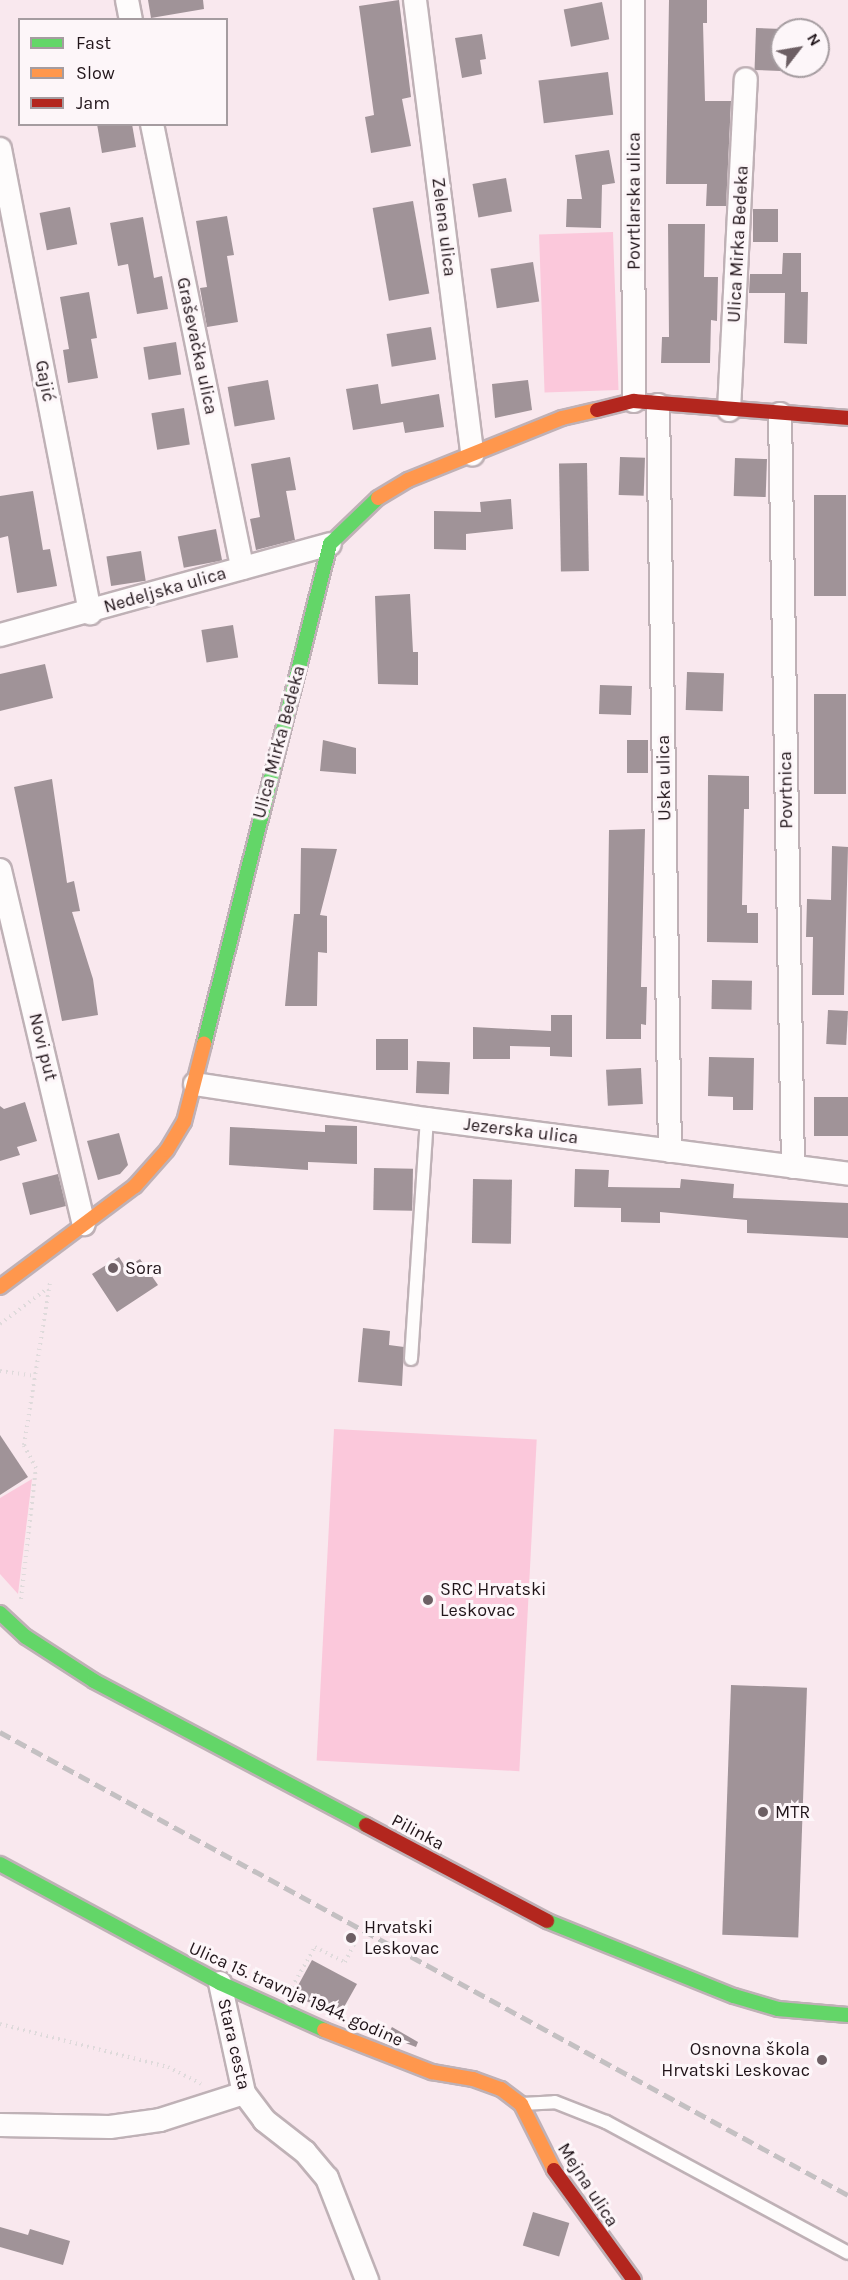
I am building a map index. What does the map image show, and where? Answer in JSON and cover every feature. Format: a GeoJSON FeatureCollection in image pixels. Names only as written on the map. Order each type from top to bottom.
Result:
{"type":"FeatureCollection","features":[{"type":"Feature","properties":{"kind":"street"},"geometry":{"type":"LineString","coordinates":[[127,0],[130,18]]}},
{"type":"Feature","properties":{"kind":"street","name":"Zelena ulica"},"geometry":{"type":"LineString","coordinates":[[415,0],[472,454]]}},
{"type":"Feature","properties":{"kind":"street","name":"Povrtlarska ulica"},"geometry":{"type":"LineString","coordinates":[[633,0],[634,401]]}},
{"type":"Feature","properties":{"kind":"street","name":"Ulica Mirka Bedeka"},"geometry":{"type":"LineString","coordinates":[[729,410],[746,78]]}},
{"type":"Feature","properties":{"kind":"street","name":"Graševačka ulica"},"geometry":{"type":"LineString","coordinates":[[152,126],[242,568]]}},
{"type":"Feature","properties":{"kind":"street","name":"Gajić"},"geometry":{"type":"LineString","coordinates":[[0,149],[90,613]]}},
{"type":"Feature","properties":{"kind":"street"},"geometry":{"type":"LineString","coordinates":[[330,544],[373,501],[408,480],[562,418],[634,401],[658,405],[848,418]]}},
{"type":"Feature","properties":{"kind":"street","name":"Uska ulica"},"geometry":{"type":"LineString","coordinates":[[658,405],[670,1151]]}},
{"type":"Feature","properties":{"kind":"street","name":"Povrtnica"},"geometry":{"type":"LineString","coordinates":[[780,414],[793,1167]]}},
{"type":"Feature","properties":{"kind":"street","name":"Ulica Mirka Bedeka"},"geometry":{"type":"LineString","coordinates":[[0,1287],[135,1186],[167,1150],[184,1122],[262,802],[330,544]]}},
{"type":"Feature","properties":{"kind":"street","name":"Nedeljska ulica"},"geometry":{"type":"LineString","coordinates":[[0,635],[90,613],[330,544]]}},
{"type":"Feature","properties":{"kind":"street","name":"Novi put"},"geometry":{"type":"LineString","coordinates":[[0,870],[84,1224]]}},
{"type":"Feature","properties":{"kind":"street","name":"Jezerska ulica"},"geometry":{"type":"LineString","coordinates":[[195,1084],[427,1119],[848,1174]]}},
{"type":"Feature","properties":{"kind":"street","name":"Pilinka"},"geometry":{"type":"LineString","coordinates":[[0,1613],[26,1637],[94,1681],[559,1927],[734,1996],[778,2009],[848,2015]]}},
{"type":"Feature","properties":{"kind":"street","name":"Ulica 15. travnja 1944. godine"},"geometry":{"type":"LineString","coordinates":[[0,1864],[220,1983],[369,2050],[432,2072],[473,2079],[501,2089],[521,2104]]}},
{"type":"Feature","properties":{"kind":"street","name":"Stara cesta"},"geometry":{"type":"LineString","coordinates":[[220,1983],[235,2095],[305,2152],[327,2178],[367,2280]]}},
{"type":"Feature","properties":{"kind":"street"},"geometry":{"type":"LineString","coordinates":[[0,2124],[110,2127],[160,2120],[235,2095]]}},
{"type":"Feature","properties":{"kind":"street","name":"Mejna ulica"},"geometry":{"type":"LineString","coordinates":[[521,2104],[555,2173],[634,2280]]}},
{"type":"Feature","properties":{"kind":"lane"},"geometry":{"type":"LineString","coordinates":[[411,1359],[427,1119]]}},
{"type":"Feature","properties":{"kind":"lane"},"geometry":{"type":"LineString","coordinates":[[521,2104],[555,2102],[606,2122],[848,2253]]}},
{"type":"Feature","properties":{"kind":"path"},"geometry":{"type":"LineString","coordinates":[[21,1602],[36,1468],[24,1445],[51,1274]]}},
{"type":"Feature","properties":{"kind":"path"},"geometry":{"type":"LineString","coordinates":[[0,1324],[49,1288]]}},
{"type":"Feature","properties":{"kind":"path"},"geometry":{"type":"LineString","coordinates":[[0,1371],[35,1376]]}},
{"type":"Feature","properties":{"kind":"path"},"geometry":{"type":"LineString","coordinates":[[280,2009],[315,1947],[345,1962],[358,1937]]}},
{"type":"Feature","properties":{"kind":"path"},"geometry":{"type":"LineString","coordinates":[[0,2024],[168,2067],[235,2095]]}},
{"type":"Feature","properties":{"kind":"shaded area"},"geometry":{"type":"Polygon","coordinates":[[[613,232],[619,390],[545,392],[539,235],[613,232]]]}},
{"type":"Feature","properties":{"kind":"shaded area","name":"SRC Hrvatski Leskovac"},"geometry":{"type":"Polygon","coordinates":[[[334,1429],[537,1440],[519,1771],[317,1761],[334,1429]]]}},
{"type":"Feature","properties":{"kind":"shaded area"},"geometry":{"type":"Polygon","coordinates":[[[32,1479],[18,1594],[0,1574],[0,1498],[32,1479]]]}},
{"type":"Feature","properties":{"kind":"building"},"geometry":{"type":"Polygon","coordinates":[[[148,0],[203,0],[204,9],[151,18],[148,0]]]}},
{"type":"Feature","properties":{"kind":"building"},"geometry":{"type":"Polygon","coordinates":[[[399,0],[411,97],[402,99],[411,146],[371,153],[365,117],[374,115],[359,6],[399,0]]]}},
{"type":"Feature","properties":{"kind":"building"},"geometry":{"type":"Polygon","coordinates":[[[669,0],[707,0],[707,23],[703,23],[705,101],[731,101],[726,206],[706,206],[707,184],[666,184],[669,0]]]}},
{"type":"Feature","properties":{"kind":"building"},"geometry":{"type":"Polygon","coordinates":[[[602,2],[609,39],[571,47],[564,9],[602,2]]]}},
{"type":"Feature","properties":{"kind":"building"},"geometry":{"type":"Polygon","coordinates":[[[756,28],[770,28],[770,71],[755,70],[756,28]]]}},
{"type":"Feature","properties":{"kind":"building"},"geometry":{"type":"Polygon","coordinates":[[[482,34],[486,59],[480,60],[482,74],[462,78],[455,38],[482,34]]]}},
{"type":"Feature","properties":{"kind":"building"},"geometry":{"type":"Polygon","coordinates":[[[608,72],[613,115],[544,123],[539,81],[608,72]]]}},
{"type":"Feature","properties":{"kind":"building"},"geometry":{"type":"Polygon","coordinates":[[[97,126],[132,126],[136,147],[102,153],[97,126]]]}},
{"type":"Feature","properties":{"kind":"building"},"geometry":{"type":"Polygon","coordinates":[[[609,150],[615,183],[602,185],[601,228],[566,227],[567,199],[582,199],[575,155],[609,150]]]}},
{"type":"Feature","properties":{"kind":"building"},"geometry":{"type":"Polygon","coordinates":[[[506,178],[512,211],[478,217],[473,184],[506,178]]]}},
{"type":"Feature","properties":{"kind":"building"},"geometry":{"type":"Polygon","coordinates":[[[413,201],[429,294],[389,301],[373,208],[413,201]]]}},
{"type":"Feature","properties":{"kind":"building"},"geometry":{"type":"Polygon","coordinates":[[[70,207],[77,244],[47,250],[40,213],[70,207]]]}},
{"type":"Feature","properties":{"kind":"building"},"geometry":{"type":"Polygon","coordinates":[[[753,209],[778,209],[778,242],[753,242],[753,209]]]}},
{"type":"Feature","properties":{"kind":"building"},"geometry":{"type":"Polygon","coordinates":[[[227,216],[234,255],[227,256],[238,322],[207,327],[200,288],[207,287],[196,221],[227,216]]]}},
{"type":"Feature","properties":{"kind":"building"},"geometry":{"type":"Polygon","coordinates":[[[143,217],[154,278],[162,276],[168,309],[137,314],[128,264],[118,266],[110,223],[143,217]]]}},
{"type":"Feature","properties":{"kind":"building"},"geometry":{"type":"Polygon","coordinates":[[[668,224],[705,224],[704,277],[718,277],[717,321],[711,320],[710,363],[661,363],[662,337],[669,337],[668,224]]]}},
{"type":"Feature","properties":{"kind":"building"},"geometry":{"type":"Polygon","coordinates":[[[783,253],[801,253],[801,292],[808,292],[807,344],[784,343],[785,293],[749,293],[750,274],[782,274],[783,253]]]}},
{"type":"Feature","properties":{"kind":"building"},"geometry":{"type":"Polygon","coordinates":[[[533,262],[539,302],[497,308],[491,269],[533,262]]]}},
{"type":"Feature","properties":{"kind":"building"},"geometry":{"type":"Polygon","coordinates":[[[89,292],[97,338],[91,339],[98,378],[68,383],[63,350],[69,349],[60,297],[89,292]]]}},
{"type":"Feature","properties":{"kind":"building"},"geometry":{"type":"Polygon","coordinates":[[[431,327],[436,360],[392,367],[387,334],[431,327]]]}},
{"type":"Feature","properties":{"kind":"building"},"geometry":{"type":"Polygon","coordinates":[[[176,342],[181,375],[149,380],[143,347],[176,342]]]}},
{"type":"Feature","properties":{"kind":"building"},"geometry":{"type":"Polygon","coordinates":[[[268,380],[275,419],[235,427],[228,387],[268,380]]]}},
{"type":"Feature","properties":{"kind":"building"},"geometry":{"type":"Polygon","coordinates":[[[528,380],[532,410],[495,418],[492,384],[528,380]]]}},
{"type":"Feature","properties":{"kind":"building"},"geometry":{"type":"Polygon","coordinates":[[[378,384],[381,404],[439,394],[444,427],[405,433],[403,422],[353,430],[346,389],[378,384]]]}},
{"type":"Feature","properties":{"kind":"building"},"geometry":{"type":"Polygon","coordinates":[[[184,408],[190,445],[157,450],[151,413],[184,408]]]}},
{"type":"Feature","properties":{"kind":"building"},"geometry":{"type":"Polygon","coordinates":[[[290,457],[296,490],[286,491],[295,540],[256,550],[250,519],[260,517],[251,464],[290,457]]]}},
{"type":"Feature","properties":{"kind":"building"},"geometry":{"type":"Polygon","coordinates":[[[620,457],[645,458],[644,496],[619,495],[620,457]]]}},
{"type":"Feature","properties":{"kind":"building"},"geometry":{"type":"Polygon","coordinates":[[[735,458],[767,459],[766,497],[734,496],[735,458]]]}},
{"type":"Feature","properties":{"kind":"building"},"geometry":{"type":"Polygon","coordinates":[[[559,463],[587,463],[589,571],[561,571],[559,463]]]}},
{"type":"Feature","properties":{"kind":"building"},"geometry":{"type":"Polygon","coordinates":[[[33,491],[43,550],[50,549],[57,586],[17,593],[8,536],[0,538],[0,496],[33,491]]]}},
{"type":"Feature","properties":{"kind":"building"},"geometry":{"type":"Polygon","coordinates":[[[814,495],[846,495],[846,596],[814,596],[814,495]]]}},
{"type":"Feature","properties":{"kind":"building"},"geometry":{"type":"Polygon","coordinates":[[[511,499],[513,529],[466,534],[466,550],[434,549],[434,511],[481,512],[480,502],[511,499]]]}},
{"type":"Feature","properties":{"kind":"building"},"geometry":{"type":"Polygon","coordinates":[[[216,529],[222,560],[184,568],[178,536],[216,529]]]}},
{"type":"Feature","properties":{"kind":"building"},"geometry":{"type":"Polygon","coordinates":[[[141,551],[146,581],[111,586],[106,556],[141,551]]]}},
{"type":"Feature","properties":{"kind":"building"},"geometry":{"type":"Polygon","coordinates":[[[410,594],[413,652],[418,652],[418,685],[378,684],[375,596],[410,594]]]}},
{"type":"Feature","properties":{"kind":"building"},"geometry":{"type":"Polygon","coordinates":[[[233,625],[238,658],[207,663],[201,630],[233,625]]]}},
{"type":"Feature","properties":{"kind":"building"},"geometry":{"type":"Polygon","coordinates":[[[45,664],[53,698],[0,711],[0,674],[45,664]]]}},
{"type":"Feature","properties":{"kind":"building"},"geometry":{"type":"Polygon","coordinates":[[[687,672],[724,673],[723,711],[686,710],[687,672]]]}},
{"type":"Feature","properties":{"kind":"building"},"geometry":{"type":"Polygon","coordinates":[[[600,685],[632,686],[631,715],[599,714],[600,685]]]}},
{"type":"Feature","properties":{"kind":"building"},"geometry":{"type":"Polygon","coordinates":[[[814,694],[846,694],[846,794],[814,794],[814,694]]]}},
{"type":"Feature","properties":{"kind":"building"},"geometry":{"type":"Polygon","coordinates":[[[323,740],[356,748],[356,774],[320,771],[323,740]]]}},
{"type":"Feature","properties":{"kind":"building"},"geometry":{"type":"Polygon","coordinates":[[[627,740],[648,740],[648,773],[627,773],[627,740]]]}},
{"type":"Feature","properties":{"kind":"building"},"geometry":{"type":"Polygon","coordinates":[[[708,775],[749,776],[749,809],[744,809],[742,905],[747,905],[747,913],[758,913],[758,943],[707,942],[708,775]]]}},
{"type":"Feature","properties":{"kind":"building"},"geometry":{"type":"Polygon","coordinates":[[[52,779],[67,883],[74,881],[80,911],[72,912],[93,979],[98,1015],[62,1021],[14,787],[52,779]]]}},
{"type":"Feature","properties":{"kind":"building"},"geometry":{"type":"Polygon","coordinates":[[[645,829],[641,987],[647,987],[646,1025],[641,1024],[641,1039],[606,1039],[609,830],[645,829]]]}},
{"type":"Feature","properties":{"kind":"building"},"geometry":{"type":"Polygon","coordinates":[[[832,846],[848,847],[844,995],[812,995],[813,937],[806,937],[807,899],[831,900],[832,846]]]}},
{"type":"Feature","properties":{"kind":"building"},"geometry":{"type":"Polygon","coordinates":[[[301,848],[337,849],[320,915],[327,916],[327,953],[318,952],[317,1006],[285,1006],[294,914],[300,914],[301,848]]]}},
{"type":"Feature","properties":{"kind":"building"},"geometry":{"type":"Polygon","coordinates":[[[712,980],[752,981],[751,1010],[711,1009],[712,980]]]}},
{"type":"Feature","properties":{"kind":"building"},"geometry":{"type":"Polygon","coordinates":[[[828,1010],[848,1011],[846,1045],[826,1044],[828,1010]]]}},
{"type":"Feature","properties":{"kind":"building"},"geometry":{"type":"Polygon","coordinates":[[[551,1015],[572,1015],[572,1057],[550,1056],[550,1047],[510,1046],[510,1059],[473,1059],[473,1027],[551,1031],[551,1015]]]}},
{"type":"Feature","properties":{"kind":"building"},"geometry":{"type":"Polygon","coordinates":[[[376,1039],[408,1039],[408,1070],[376,1070],[376,1039]]]}},
{"type":"Feature","properties":{"kind":"building"},"geometry":{"type":"Polygon","coordinates":[[[709,1057],[754,1058],[753,1110],[733,1110],[733,1097],[708,1096],[709,1057]]]}},
{"type":"Feature","properties":{"kind":"building"},"geometry":{"type":"Polygon","coordinates":[[[417,1061],[450,1062],[449,1094],[416,1093],[417,1061]]]}},
{"type":"Feature","properties":{"kind":"building"},"geometry":{"type":"Polygon","coordinates":[[[641,1068],[643,1104],[608,1106],[606,1070],[641,1068]]]}},
{"type":"Feature","properties":{"kind":"building"},"geometry":{"type":"Polygon","coordinates":[[[814,1097],[848,1097],[848,1136],[814,1136],[814,1097]]]}},
{"type":"Feature","properties":{"kind":"building"},"geometry":{"type":"Polygon","coordinates":[[[25,1102],[37,1141],[17,1147],[20,1155],[0,1161],[0,1106],[4,1109],[25,1102]]]}},
{"type":"Feature","properties":{"kind":"building"},"geometry":{"type":"Polygon","coordinates":[[[325,1125],[357,1126],[357,1164],[308,1162],[308,1170],[229,1165],[230,1127],[325,1132],[325,1125]]]}},
{"type":"Feature","properties":{"kind":"building"},"geometry":{"type":"Polygon","coordinates":[[[119,1133],[128,1165],[120,1174],[98,1180],[87,1141],[119,1133]]]}},
{"type":"Feature","properties":{"kind":"building"},"geometry":{"type":"Polygon","coordinates":[[[374,1168],[413,1169],[412,1211],[373,1210],[374,1168]]]}},
{"type":"Feature","properties":{"kind":"building"},"geometry":{"type":"Polygon","coordinates":[[[575,1169],[609,1170],[608,1187],[680,1188],[681,1179],[734,1184],[733,1198],[848,1203],[848,1238],[747,1233],[747,1220],[660,1212],[660,1223],[621,1222],[621,1208],[574,1207],[575,1169]]]}},
{"type":"Feature","properties":{"kind":"building"},"geometry":{"type":"Polygon","coordinates":[[[58,1174],[66,1206],[30,1215],[22,1183],[58,1174]]]}},
{"type":"Feature","properties":{"kind":"building"},"geometry":{"type":"Polygon","coordinates":[[[473,1179],[512,1180],[511,1244],[472,1243],[473,1179]]]}},
{"type":"Feature","properties":{"kind":"building"},"geometry":{"type":"Polygon","coordinates":[[[119,1257],[126,1268],[140,1259],[158,1285],[117,1312],[92,1274],[119,1257]]]}},
{"type":"Feature","properties":{"kind":"building"},"geometry":{"type":"Polygon","coordinates":[[[363,1328],[390,1331],[389,1345],[404,1347],[402,1386],[358,1382],[363,1328]]]}},
{"type":"Feature","properties":{"kind":"building"},"geometry":{"type":"Polygon","coordinates":[[[0,1435],[28,1477],[0,1495],[0,1435]]]}},
{"type":"Feature","properties":{"kind":"building","name":"MTR"},"geometry":{"type":"Polygon","coordinates":[[[731,1685],[807,1688],[798,1938],[722,1935],[731,1685]]]}},
{"type":"Feature","properties":{"kind":"building"},"geometry":{"type":"Polygon","coordinates":[[[312,1960],[357,1984],[339,2016],[304,2000],[306,1997],[295,1991],[312,1960]]]}},
{"type":"Feature","properties":{"kind":"building"},"geometry":{"type":"Polygon","coordinates":[[[392,2027],[418,2042],[416,2047],[387,2036],[392,2027]]]}},
{"type":"Feature","properties":{"kind":"building"},"geometry":{"type":"Polygon","coordinates":[[[533,2212],[569,2223],[559,2257],[523,2245],[533,2212]]]}},
{"type":"Feature","properties":{"kind":"building"},"geometry":{"type":"Polygon","coordinates":[[[0,2227],[28,2235],[30,2229],[70,2241],[63,2265],[0,2247],[0,2227]]]}},
{"type":"Feature","properties":{"kind":"railway"},"geometry":{"type":"LineString","coordinates":[[0,1732],[848,2195]]}},
{"type":"Feature","properties":{"kind":"traffic: fast"},"geometry":{"type":"LineString","coordinates":[[204,1044],[330,544],[378,498]]}},
{"type":"Feature","properties":{"kind":"traffic: fast"},"geometry":{"type":"LineString","coordinates":[[0,1613],[26,1637],[94,1681],[366,1825]]}},
{"type":"Feature","properties":{"kind":"traffic: fast"},"geometry":{"type":"LineString","coordinates":[[0,1864],[220,1983],[324,2030]]}},
{"type":"Feature","properties":{"kind":"traffic: fast"},"geometry":{"type":"LineString","coordinates":[[547,1921],[734,1996],[778,2009],[848,2015]]}},
{"type":"Feature","properties":{"kind":"traffic: slow"},"geometry":{"type":"LineString","coordinates":[[378,498],[408,480],[562,418],[597,410]]}},
{"type":"Feature","properties":{"kind":"traffic: slow"},"geometry":{"type":"LineString","coordinates":[[0,1287],[135,1186],[167,1150],[184,1122],[204,1044]]}},
{"type":"Feature","properties":{"kind":"traffic: slow"},"geometry":{"type":"LineString","coordinates":[[324,2030],[432,2072],[473,2079],[501,2089],[521,2104],[554,2170]]}},
{"type":"Feature","properties":{"kind":"traffic: jam"},"geometry":{"type":"LineString","coordinates":[[597,410],[634,401],[848,418]]}},
{"type":"Feature","properties":{"kind":"traffic: jam"},"geometry":{"type":"LineString","coordinates":[[366,1825],[547,1921]]}},
{"type":"Feature","properties":{"kind":"traffic: jam"},"geometry":{"type":"LineString","coordinates":[[554,2170],[634,2280]]}},
{"type":"Feature","properties":{"kind":"place","name":"Sora"},"geometry":{"type":"Point","coordinates":[113,1268]}},
{"type":"Feature","properties":{"kind":"place","name":"SRC Hrvatski Leskovac"},"geometry":{"type":"Point","coordinates":[428,1600]}},
{"type":"Feature","properties":{"kind":"place","name":"MTR"},"geometry":{"type":"Point","coordinates":[763,1812]}},
{"type":"Feature","properties":{"kind":"place","name":"Hrvatski Leskovac"},"geometry":{"type":"Point","coordinates":[351,1938]}},
{"type":"Feature","properties":{"kind":"place","name":"Osnovna škola Hrvatski Leskovac"},"geometry":{"type":"Point","coordinates":[822,2060]}}]}
